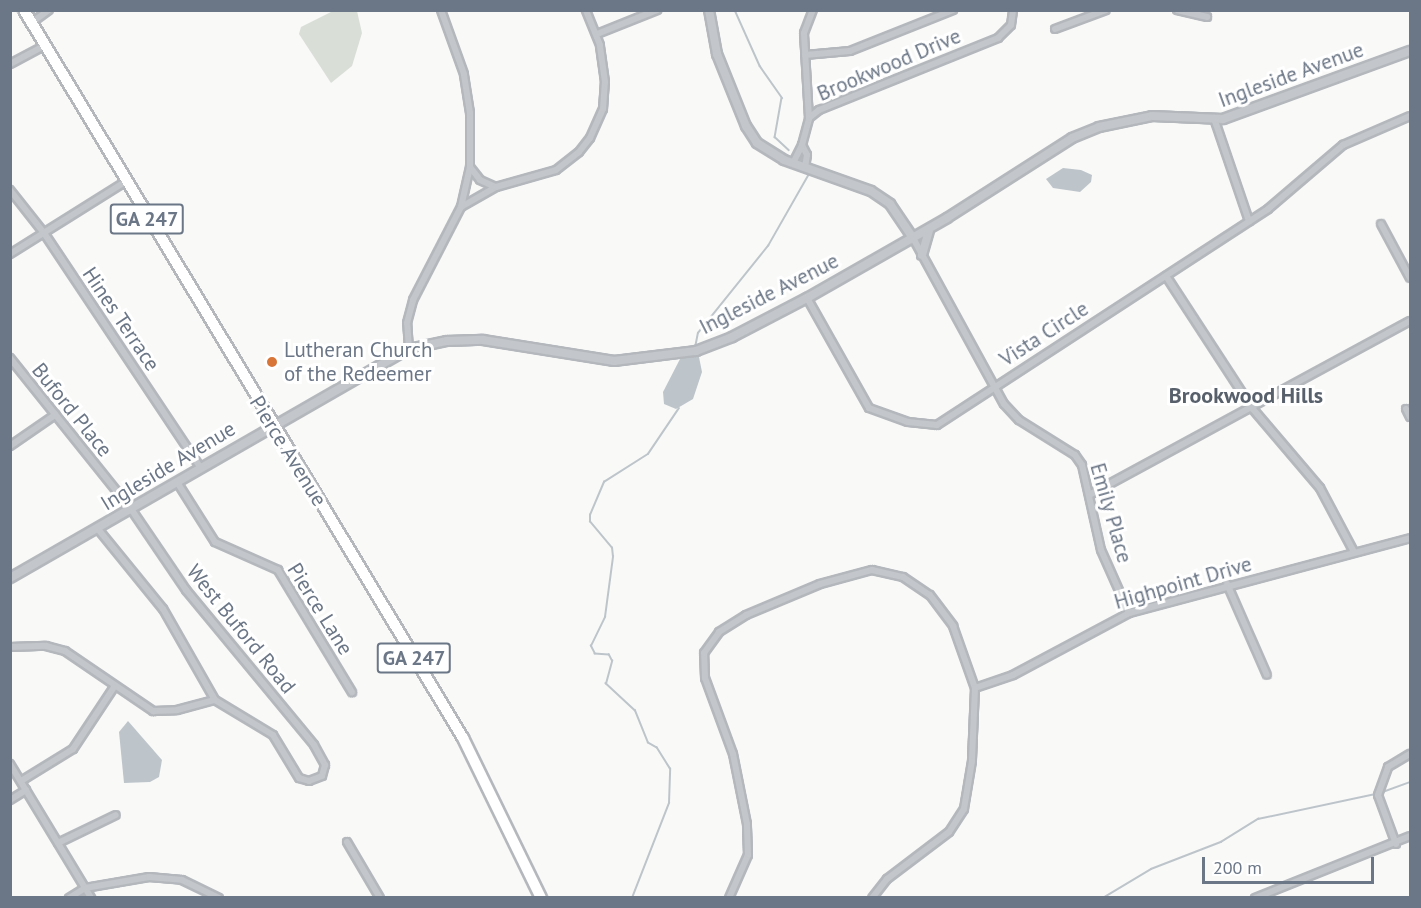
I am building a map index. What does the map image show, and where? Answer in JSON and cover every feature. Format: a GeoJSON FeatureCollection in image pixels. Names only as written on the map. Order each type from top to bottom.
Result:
{"type":"FeatureCollection","features":[{"type":"Feature","properties":{"kind":"main road","name":"Pierce Avenue"},"geometry":{"type":"LineString","coordinates":[[24,10],[272,426],[463,738],[541,897]]}},
{"type":"Feature","properties":{"kind":"street"},"geometry":{"type":"LineString","coordinates":[[31,23],[49,10]]}},
{"type":"Feature","properties":{"kind":"street"},"geometry":{"type":"LineString","coordinates":[[409,349],[408,323],[413,300],[461,207],[470,167],[470,113],[464,74],[441,10]]}},
{"type":"Feature","properties":{"kind":"street"},"geometry":{"type":"LineString","coordinates":[[461,207],[496,187],[556,170],[579,152],[590,138],[604,102],[603,61],[597,34],[586,10]]}},
{"type":"Feature","properties":{"kind":"street"},"geometry":{"type":"LineString","coordinates":[[597,34],[657,10]]}},
{"type":"Feature","properties":{"kind":"street","name":"Vista Circle"},"geometry":{"type":"LineString","coordinates":[[709,10],[712,40],[746,126],[765,150],[792,163],[881,197],[913,237],[995,388],[1250,221],[1294,189],[1343,145],[1410,116]]}},
{"type":"Feature","properties":{"kind":"street"},"geometry":{"type":"LineString","coordinates":[[809,118],[804,26],[813,10]]}},
{"type":"Feature","properties":{"kind":"street"},"geometry":{"type":"LineString","coordinates":[[805,55],[850,51],[953,10]]}},
{"type":"Feature","properties":{"kind":"street","name":"Brookwood Drive"},"geometry":{"type":"LineString","coordinates":[[792,163],[802,145],[809,118],[831,103],[1007,32],[1013,10]]}},
{"type":"Feature","properties":{"kind":"street"},"geometry":{"type":"LineString","coordinates":[[1055,29],[1106,10]]}},
{"type":"Feature","properties":{"kind":"street"},"geometry":{"type":"LineString","coordinates":[[1177,10],[1207,17]]}},
{"type":"Feature","properties":{"kind":"street"},"geometry":{"type":"LineString","coordinates":[[10,64],[44,46]]}},
{"type":"Feature","properties":{"kind":"street","name":"Ingleside Avenue"},"geometry":{"type":"LineString","coordinates":[[10,578],[409,349],[447,341],[483,340],[606,360],[667,357],[732,338],[932,228],[1072,138],[1099,127],[1167,115],[1215,121],[1410,51]]}},
{"type":"Feature","properties":{"kind":"street"},"geometry":{"type":"LineString","coordinates":[[1215,121],[1250,221]]}},
{"type":"Feature","properties":{"kind":"street","name":"Brookwood Drive"},"geometry":{"type":"LineString","coordinates":[[802,145],[807,155],[805,167]]}},
{"type":"Feature","properties":{"kind":"street"},"geometry":{"type":"LineString","coordinates":[[470,167],[480,180],[496,187]]}},
{"type":"Feature","properties":{"kind":"street"},"geometry":{"type":"LineString","coordinates":[[10,254],[125,182]]}},
{"type":"Feature","properties":{"kind":"street","name":"Hines Terrace"},"geometry":{"type":"LineString","coordinates":[[10,190],[44,233],[201,468]]}},
{"type":"Feature","properties":{"kind":"street"},"geometry":{"type":"LineString","coordinates":[[1381,224],[1410,278]]}},
{"type":"Feature","properties":{"kind":"street"},"geometry":{"type":"LineString","coordinates":[[922,255],[926,235],[932,228]]}},
{"type":"Feature","properties":{"kind":"street"},"geometry":{"type":"LineString","coordinates":[[1166,276],[1252,408],[1307,469],[1354,552]]}},
{"type":"Feature","properties":{"kind":"street"},"geometry":{"type":"LineString","coordinates":[[807,298],[869,408],[908,422],[937,425],[995,388]]}},
{"type":"Feature","properties":{"kind":"street"},"geometry":{"type":"LineString","coordinates":[[1091,494],[1410,321]]}},
{"type":"Feature","properties":{"kind":"street","name":"Buford Place"},"geometry":{"type":"LineString","coordinates":[[10,358],[131,509]]}},
{"type":"Feature","properties":{"kind":"street","name":"Emily Place"},"geometry":{"type":"LineString","coordinates":[[995,388],[1011,413],[1074,455],[1085,472],[1101,550],[1129,613]]}},
{"type":"Feature","properties":{"kind":"street"},"geometry":{"type":"LineString","coordinates":[[1406,409],[1410,417]]}},
{"type":"Feature","properties":{"kind":"street"},"geometry":{"type":"LineString","coordinates":[[10,446],[55,415]]}},
{"type":"Feature","properties":{"kind":"street","name":"Pierce Lane"},"geometry":{"type":"LineString","coordinates":[[177,482],[215,542],[278,570],[352,692]]}},
{"type":"Feature","properties":{"kind":"street","name":"West Buford Road"},"geometry":{"type":"LineString","coordinates":[[131,509],[186,590],[314,745],[325,767],[317,780],[299,778],[273,735],[215,700]]}},
{"type":"Feature","properties":{"kind":"street"},"geometry":{"type":"LineString","coordinates":[[10,647],[46,646],[64,651],[142,706],[162,712],[215,700],[163,609],[98,529]]}},
{"type":"Feature","properties":{"kind":"street"},"geometry":{"type":"LineString","coordinates":[[1409,538],[1410,546]]}},
{"type":"Feature","properties":{"kind":"street","name":"Highpoint Drive"},"geometry":{"type":"LineString","coordinates":[[975,688],[1013,675],[1129,613],[1227,584],[1409,538]]}},
{"type":"Feature","properties":{"kind":"street"},"geometry":{"type":"LineString","coordinates":[[729,897],[748,855],[747,824],[733,754],[705,678],[704,653],[727,626],[782,598],[841,576],[888,571],[918,586],[945,614],[959,640],[975,688],[972,761],[964,809],[949,832],[887,879],[872,897]]}},
{"type":"Feature","properties":{"kind":"street"},"geometry":{"type":"LineString","coordinates":[[1227,584],[1267,675]]}},
{"type":"Feature","properties":{"kind":"street"},"geometry":{"type":"LineString","coordinates":[[21,781],[73,749],[114,687]]}},
{"type":"Feature","properties":{"kind":"street"},"geometry":{"type":"LineString","coordinates":[[1396,844],[1378,795],[1389,767],[1410,754]]}},
{"type":"Feature","properties":{"kind":"street"},"geometry":{"type":"LineString","coordinates":[[10,764],[91,897]]}},
{"type":"Feature","properties":{"kind":"street"},"geometry":{"type":"LineString","coordinates":[[10,800],[26,790]]}},
{"type":"Feature","properties":{"kind":"street"},"geometry":{"type":"LineString","coordinates":[[58,843],[116,815]]}},
{"type":"Feature","properties":{"kind":"street"},"geometry":{"type":"LineString","coordinates":[[1255,897],[1396,844],[1410,836]]}},
{"type":"Feature","properties":{"kind":"street"},"geometry":{"type":"LineString","coordinates":[[347,842],[380,897]]}},
{"type":"Feature","properties":{"kind":"street"},"geometry":{"type":"LineString","coordinates":[[69,897],[85,888],[143,878],[167,878],[194,884],[219,897]]}},
{"type":"Feature","properties":{"kind":"shaded area"},"geometry":{"type":"Polygon","coordinates":[[[333,11],[357,11],[362,33],[352,66],[331,83],[299,34],[301,27],[333,11]]]}},
{"type":"Feature","properties":{"kind":"shaded area"},"geometry":{"type":"Polygon","coordinates":[[[1063,168],[1081,170],[1092,175],[1091,182],[1080,192],[1053,188],[1046,179],[1063,168]]]}},
{"type":"Feature","properties":{"kind":"shaded area"},"geometry":{"type":"Polygon","coordinates":[[[693,355],[699,357],[702,372],[693,399],[676,409],[664,404],[663,392],[680,359],[693,355]]]}},
{"type":"Feature","properties":{"kind":"shaded area"},"geometry":{"type":"Polygon","coordinates":[[[128,721],[162,760],[159,777],[150,782],[124,783],[119,732],[128,721]]]}},
{"type":"Feature","properties":{"kind":"waterway"},"geometry":{"type":"LineString","coordinates":[[735,10],[760,66],[782,98],[775,137],[789,150]]}},
{"type":"Feature","properties":{"kind":"waterway"},"geometry":{"type":"LineString","coordinates":[[695,348],[698,333],[768,246],[808,176]]}},
{"type":"Feature","properties":{"kind":"waterway"},"geometry":{"type":"LineString","coordinates":[[632,898],[669,803],[670,769],[657,748],[648,743],[635,711],[606,684],[612,661],[609,655],[595,654],[591,646],[605,617],[613,557],[612,548],[590,522],[590,515],[604,482],[648,454],[679,408]]}},
{"type":"Feature","properties":{"kind":"waterway"},"geometry":{"type":"LineString","coordinates":[[1380,793],[1410,782]]}},
{"type":"Feature","properties":{"kind":"waterway"},"geometry":{"type":"LineString","coordinates":[[1103,898],[1151,869],[1221,842],[1258,819],[1376,794]]}},
{"type":"Feature","properties":{"kind":"place","name":"Lutheran Church of the Redeemer"},"geometry":{"type":"Point","coordinates":[272,362]}},
{"type":"Feature","properties":{"kind":"district","name":"Brookwood Hills"},"geometry":{"type":"Point","coordinates":[1246,396]}}]}
